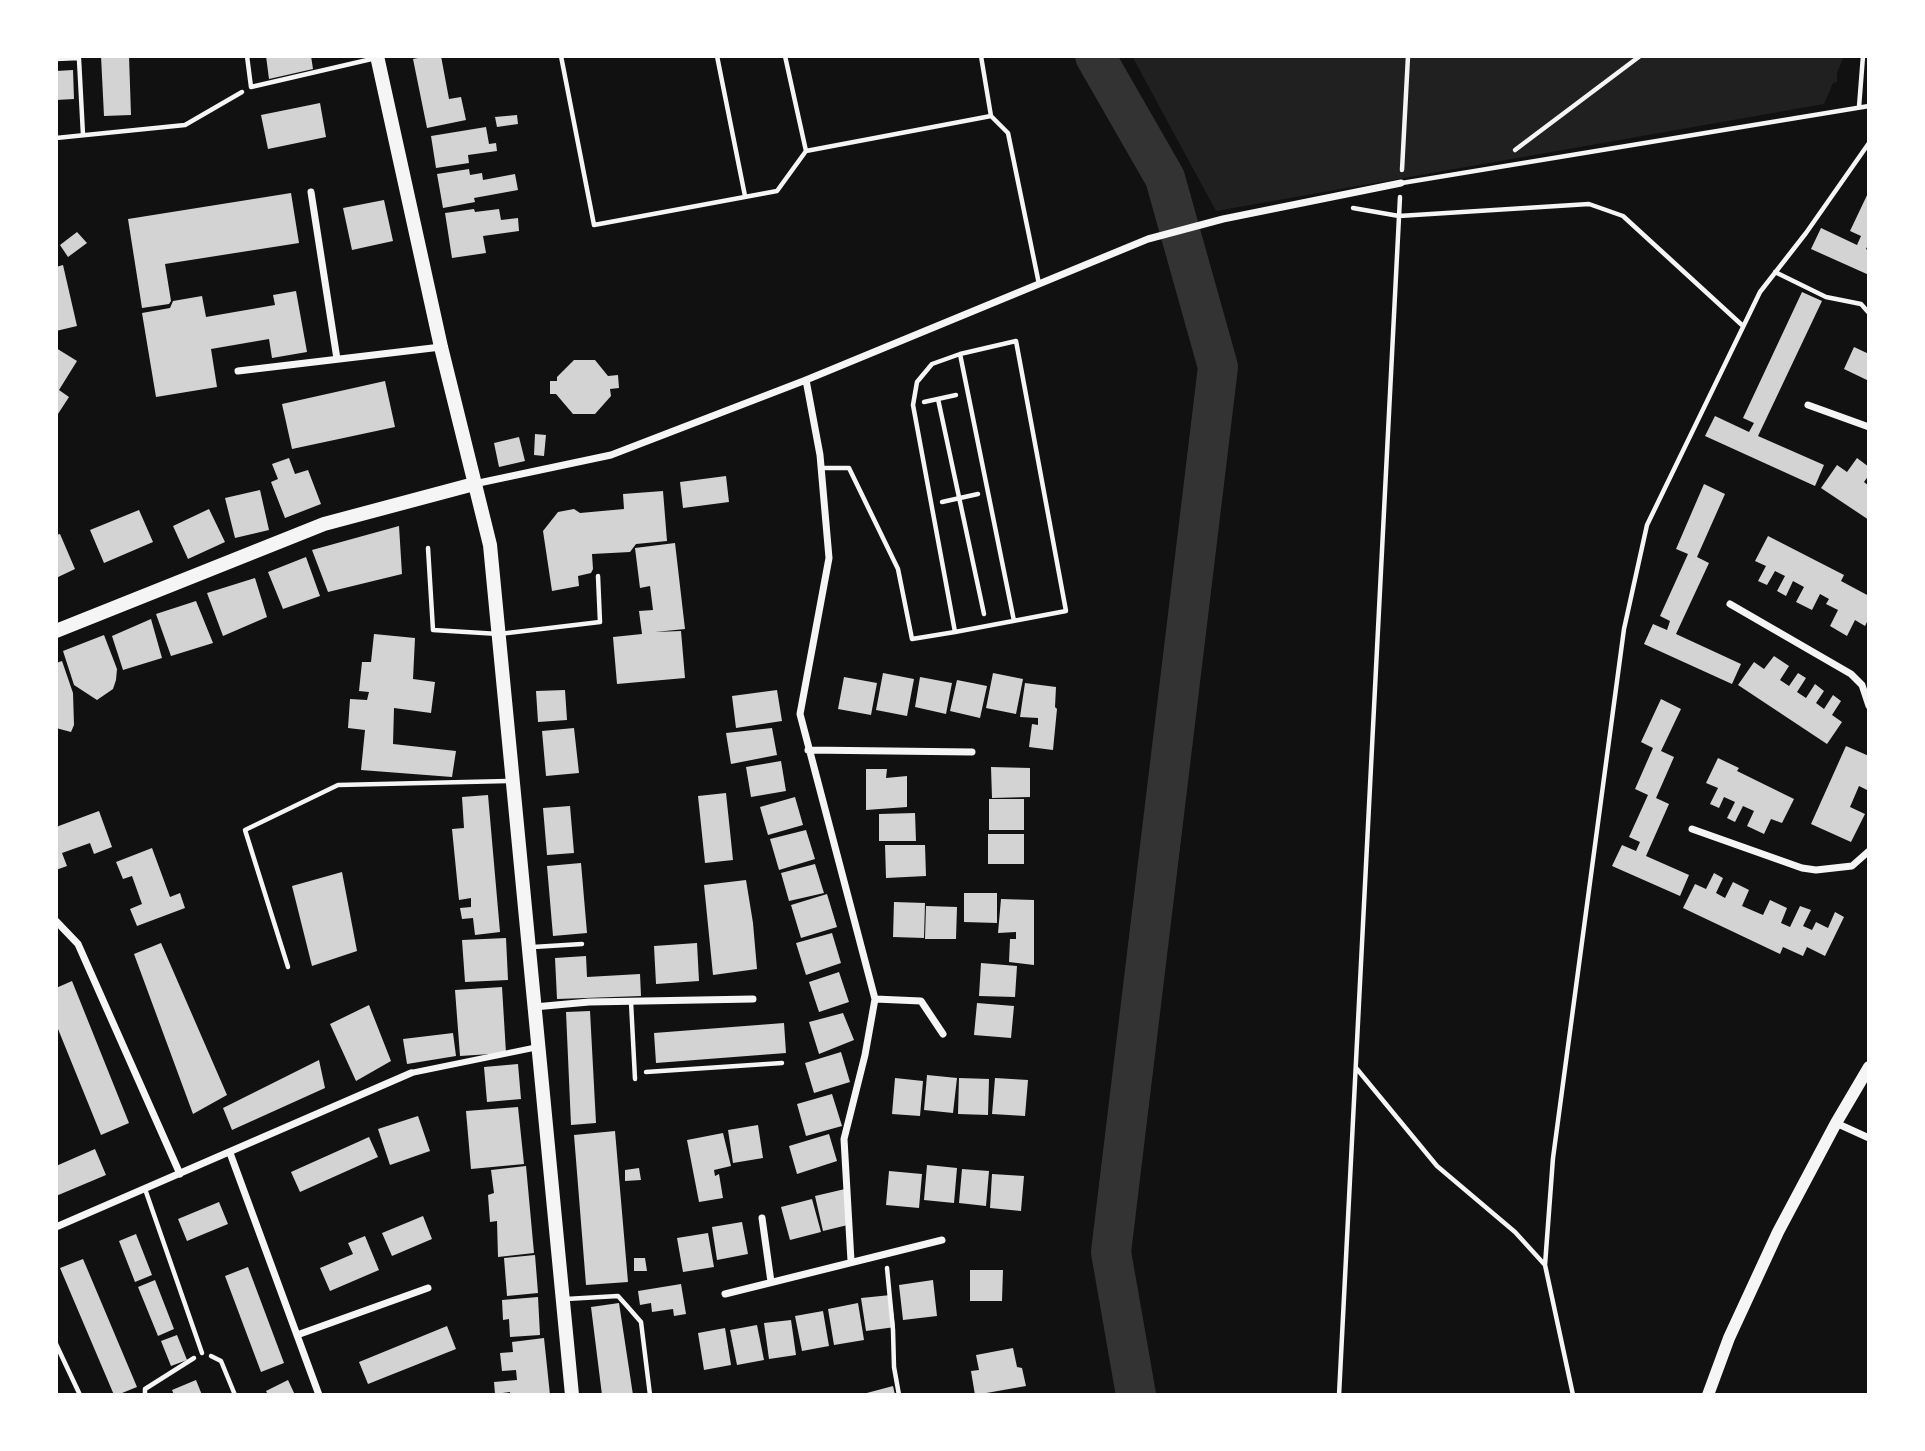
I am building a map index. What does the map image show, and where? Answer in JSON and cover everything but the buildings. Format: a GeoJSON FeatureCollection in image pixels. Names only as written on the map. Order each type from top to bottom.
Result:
{"type":"FeatureCollection","features":[{"type":"Feature","properties":{"kind":"main road"},"geometry":{"type":"LineString","coordinates":[[378,57],[441,347],[490,545],[572,1395]]}},
{"type":"Feature","properties":{"kind":"main road"},"geometry":{"type":"LineString","coordinates":[[56,631],[324,524],[474,484]]}},
{"type":"Feature","properties":{"kind":"street"},"geometry":{"type":"LineString","coordinates":[[474,484],[611,455],[806,380],[1148,239],[1223,219],[1401,183]]}},
{"type":"Feature","properties":{"kind":"street"},"geometry":{"type":"LineString","coordinates":[[312,192],[337,359]]}},
{"type":"Feature","properties":{"kind":"street"},"geometry":{"type":"LineString","coordinates":[[238,371],[441,347]]}},
{"type":"Feature","properties":{"kind":"street"},"geometry":{"type":"LineString","coordinates":[[806,380],[821,468],[829,558],[800,714],[875,999],[865,1055],[844,1139],[851,1261]]}},
{"type":"Feature","properties":{"kind":"street"},"geometry":{"type":"LineString","coordinates":[[1808,405],[1869,427]]}},
{"type":"Feature","properties":{"kind":"street"},"geometry":{"type":"LineString","coordinates":[[1730,604],[1851,674],[1861,685],[1869,706]]}},
{"type":"Feature","properties":{"kind":"street"},"geometry":{"type":"LineString","coordinates":[[808,750],[972,752]]}},
{"type":"Feature","properties":{"kind":"street"},"geometry":{"type":"LineString","coordinates":[[1692,829],[1802,868],[1816,870],[1852,866],[1869,851]]}},
{"type":"Feature","properties":{"kind":"street"},"geometry":{"type":"LineString","coordinates":[[56,922],[78,944],[180,1174]]}},
{"type":"Feature","properties":{"kind":"street"},"geometry":{"type":"LineString","coordinates":[[534,1007],[589,1002],[752,999]]}},
{"type":"Feature","properties":{"kind":"street"},"geometry":{"type":"LineString","coordinates":[[875,999],[921,1001],[943,1034]]}},
{"type":"Feature","properties":{"kind":"street"},"geometry":{"type":"LineString","coordinates":[[56,1227],[411,1073],[538,1047]]}},
{"type":"Feature","properties":{"kind":"street"},"geometry":{"type":"LineString","coordinates":[[1708,1395],[1729,1338],[1778,1232],[1836,1123],[1869,1068]]}},
{"type":"Feature","properties":{"kind":"street"},"geometry":{"type":"LineString","coordinates":[[1836,1123],[1869,1138]]}},
{"type":"Feature","properties":{"kind":"street"},"geometry":{"type":"LineString","coordinates":[[230,1153],[320,1395]]}},
{"type":"Feature","properties":{"kind":"street"},"geometry":{"type":"LineString","coordinates":[[762,1218],[771,1282]]}},
{"type":"Feature","properties":{"kind":"street"},"geometry":{"type":"LineString","coordinates":[[725,1294],[942,1240]]}},
{"type":"Feature","properties":{"kind":"street"},"geometry":{"type":"LineString","coordinates":[[297,1335],[428,1288]]}},
{"type":"Feature","properties":{"kind":"lane"},"geometry":{"type":"LineString","coordinates":[[247,56],[251,87],[378,57]]}},
{"type":"Feature","properties":{"kind":"lane"},"geometry":{"type":"LineString","coordinates":[[561,56],[594,225],[776,191],[806,151],[991,116]]}},
{"type":"Feature","properties":{"kind":"lane"},"geometry":{"type":"LineString","coordinates":[[718,56],[746,196]]}},
{"type":"Feature","properties":{"kind":"lane"},"geometry":{"type":"LineString","coordinates":[[785,56],[806,151]]}},
{"type":"Feature","properties":{"kind":"lane"},"geometry":{"type":"LineString","coordinates":[[981,56],[991,116],[1008,133],[1039,284]]}},
{"type":"Feature","properties":{"kind":"lane"},"geometry":{"type":"LineString","coordinates":[[1859,107],[1863,56]]}},
{"type":"Feature","properties":{"kind":"lane"},"geometry":{"type":"LineString","coordinates":[[1401,183],[1869,106]]}},
{"type":"Feature","properties":{"kind":"lane"},"geometry":{"type":"LineString","coordinates":[[821,468],[849,468],[898,569],[912,639],[955,632],[1066,611],[1016,341],[960,354],[932,364],[917,383],[913,405],[955,632]]}},
{"type":"Feature","properties":{"kind":"lane"},"geometry":{"type":"LineString","coordinates":[[960,354],[1014,621]]}},
{"type":"Feature","properties":{"kind":"lane"},"geometry":{"type":"LineString","coordinates":[[428,548],[433,630],[499,634],[600,622],[598,576]]}},
{"type":"Feature","properties":{"kind":"lane"},"geometry":{"type":"LineString","coordinates":[[288,967],[245,830],[338,785],[513,781]]}},
{"type":"Feature","properties":{"kind":"lane"},"geometry":{"type":"LineString","coordinates":[[528,948],[582,944]]}},
{"type":"Feature","properties":{"kind":"lane"},"geometry":{"type":"LineString","coordinates":[[631,1002],[635,1075]]}},
{"type":"Feature","properties":{"kind":"lane"},"geometry":{"type":"LineString","coordinates":[[145,1189],[202,1353]]}},
{"type":"Feature","properties":{"kind":"lane"},"geometry":{"type":"LineString","coordinates":[[562,1299],[618,1296],[641,1322],[650,1395]]}},
{"type":"Feature","properties":{"kind":"path"},"geometry":{"type":"LineString","coordinates":[[1339,1395],[1408,56]]}},
{"type":"Feature","properties":{"kind":"path"},"geometry":{"type":"LineString","coordinates":[[1492,168],[1640,56]]}},
{"type":"Feature","properties":{"kind":"path"},"geometry":{"type":"LineString","coordinates":[[56,59],[79,57],[83,135]]}},
{"type":"Feature","properties":{"kind":"path"},"geometry":{"type":"LineString","coordinates":[[56,138],[185,125],[251,87]]}},
{"type":"Feature","properties":{"kind":"path"},"geometry":{"type":"LineString","coordinates":[[1573,1395],[1545,1265],[1553,1158],[1624,629],[1647,525],[1760,292],[1806,233],[1869,143]]}},
{"type":"Feature","properties":{"kind":"path"},"geometry":{"type":"LineString","coordinates":[[1324,199],[1361,211],[1399,216],[1589,204],[1623,216],[1744,326]]}},
{"type":"Feature","properties":{"kind":"path"},"geometry":{"type":"LineString","coordinates":[[1775,272],[1826,297],[1861,303],[1869,313]]}},
{"type":"Feature","properties":{"kind":"path"},"geometry":{"type":"LineString","coordinates":[[913,405],[968,392]]}},
{"type":"Feature","properties":{"kind":"path"},"geometry":{"type":"LineString","coordinates":[[938,399],[986,626]]}},
{"type":"Feature","properties":{"kind":"path"},"geometry":{"type":"LineString","coordinates":[[931,504],[988,492]]}},
{"type":"Feature","properties":{"kind":"path"},"geometry":{"type":"LineString","coordinates":[[635,1075],[782,1063]]}},
{"type":"Feature","properties":{"kind":"path"},"geometry":{"type":"LineString","coordinates":[[1356,1068],[1437,1166],[1515,1232],[1545,1265]]}},
{"type":"Feature","properties":{"kind":"path"},"geometry":{"type":"LineString","coordinates":[[886,1253],[894,1367],[899,1395]]}},
{"type":"Feature","properties":{"kind":"path"},"geometry":{"type":"LineString","coordinates":[[56,1344],[80,1395]]}},
{"type":"Feature","properties":{"kind":"path"},"geometry":{"type":"LineString","coordinates":[[145,1395],[145,1389],[154,1382],[202,1353],[221,1361],[235,1395]]}},
{"type":"Feature","properties":{"kind":"shaded area"},"geometry":{"type":"Polygon","coordinates":[[[1132,56],[1844,56],[1837,73],[1837,82],[1833,83],[1824,104],[1216,211],[1132,56]]]}},
{"type":"Feature","properties":{"kind":"waterway"},"geometry":{"type":"LineString","coordinates":[[1095,56],[1165,178],[1218,367],[1111,1252],[1136,1395]]}}]}
